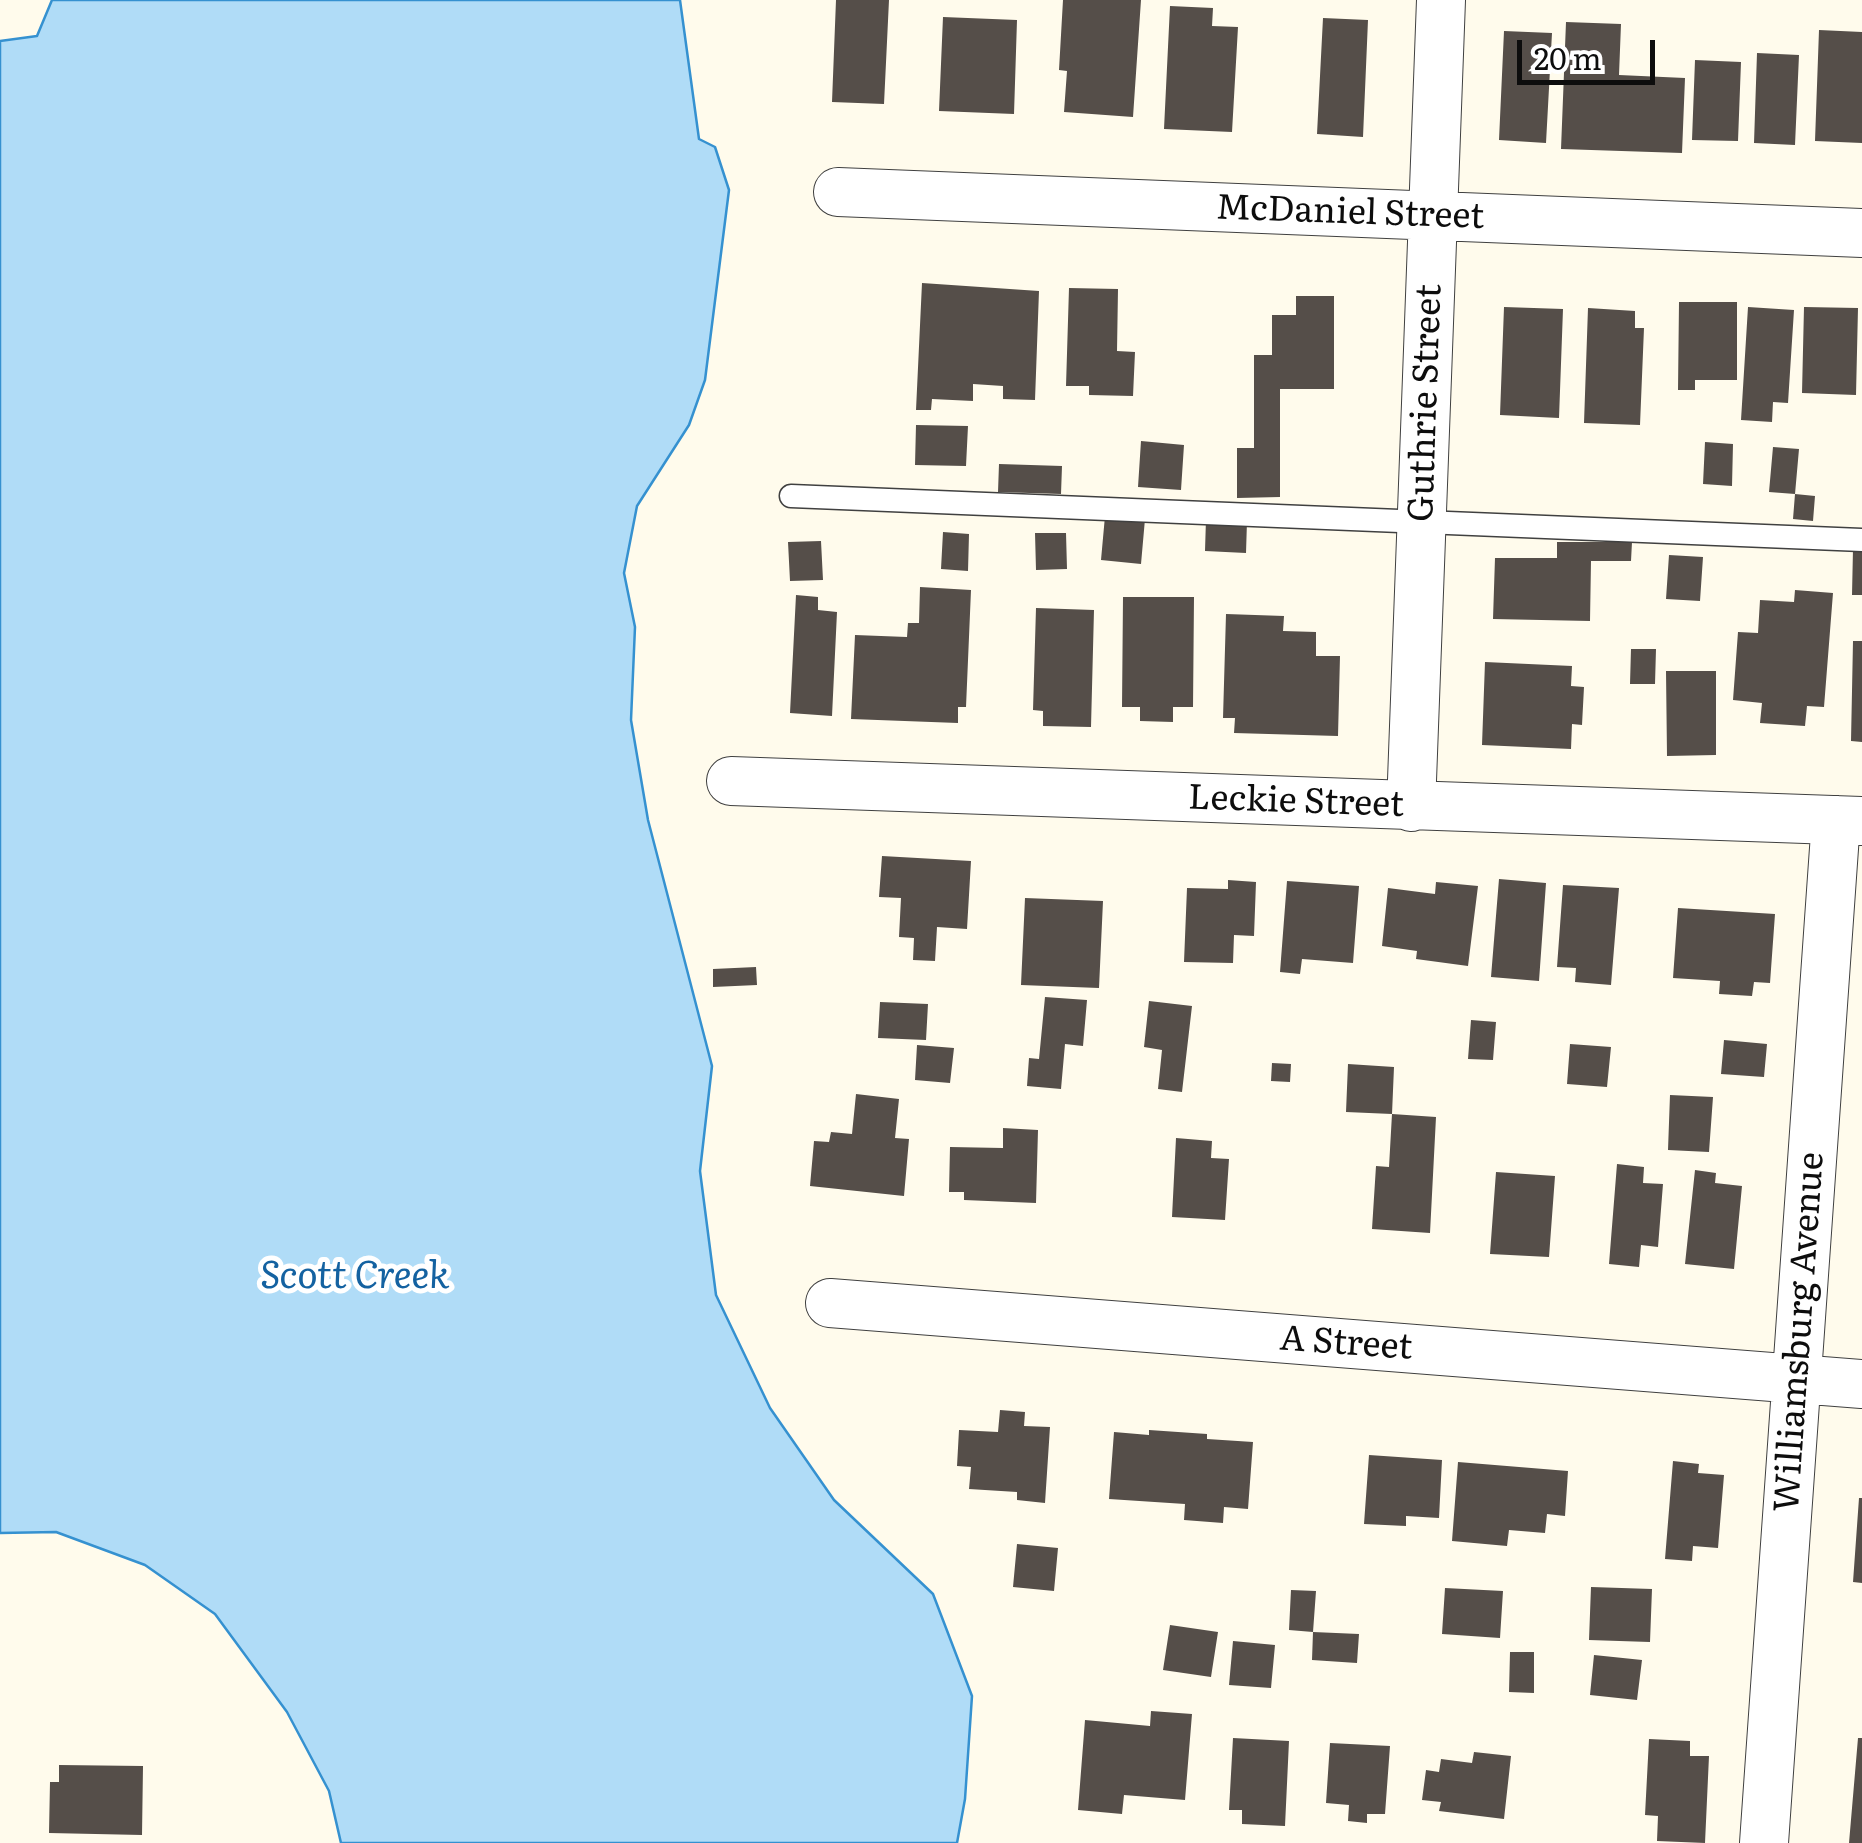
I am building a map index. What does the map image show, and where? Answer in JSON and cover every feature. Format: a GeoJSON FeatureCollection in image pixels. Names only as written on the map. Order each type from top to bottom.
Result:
{"type":"FeatureCollection","features":[{"type":"Feature","properties":{"kind":"street","name":"Guthrie Street"},"geometry":{"type":"LineString","coordinates":[[1411,807],[1441,0]]}},
{"type":"Feature","properties":{"kind":"street","name":"McDaniel Street"},"geometry":{"type":"LineString","coordinates":[[838,192],[1862,233]]}},
{"type":"Feature","properties":{"kind":"street","name":"Leckie Street"},"geometry":{"type":"LineString","coordinates":[[730,781],[1849,821]]}},
{"type":"Feature","properties":{"kind":"street","name":"Williamsburg Avenue"},"geometry":{"type":"LineString","coordinates":[[1764,1843],[1797,1379],[1849,821]]}},
{"type":"Feature","properties":{"kind":"street","name":"A Street"},"geometry":{"type":"LineString","coordinates":[[830,1303],[1862,1384]]}},
{"type":"Feature","properties":{"kind":"lane"},"geometry":{"type":"LineString","coordinates":[[792,496],[1862,540]]}},
{"type":"Feature","properties":{"kind":"water","name":"Scott Creek"},"geometry":{"type":"Polygon","coordinates":[[[52,0],[680,0],[699,139],[715,147],[729,190],[705,380],[689,425],[637,506],[624,573],[635,627],[631,720],[648,820],[712,1066],[700,1171],[716,1295],[770,1408],[834,1500],[933,1594],[972,1696],[965,1799],[957,1843],[341,1843],[329,1791],[287,1712],[215,1614],[145,1565],[56,1532],[0,1533],[0,41],[37,36],[52,0]]]}},
{"type":"Feature","properties":{"kind":"building"},"geometry":{"type":"Polygon","coordinates":[[[836,0],[889,0],[884,104],[832,102],[836,0]]]}},
{"type":"Feature","properties":{"kind":"building"},"geometry":{"type":"Polygon","coordinates":[[[1063,0],[1141,0],[1133,117],[1064,112],[1067,71],[1059,70],[1063,0]]]}},
{"type":"Feature","properties":{"kind":"building"},"geometry":{"type":"Polygon","coordinates":[[[1170,6],[1213,8],[1212,26],[1238,27],[1232,132],[1164,129],[1170,6]]]}},
{"type":"Feature","properties":{"kind":"building"},"geometry":{"type":"Polygon","coordinates":[[[943,17],[1017,20],[1014,114],[939,111],[943,17]]]}},
{"type":"Feature","properties":{"kind":"building"},"geometry":{"type":"Polygon","coordinates":[[[1323,18],[1368,20],[1363,137],[1317,134],[1323,18]]]}},
{"type":"Feature","properties":{"kind":"building"},"geometry":{"type":"Polygon","coordinates":[[[1566,22],[1621,24],[1619,75],[1685,78],[1682,153],[1561,149],[1566,22]]]}},
{"type":"Feature","properties":{"kind":"building"},"geometry":{"type":"Polygon","coordinates":[[[1819,30],[1862,32],[1862,143],[1815,141],[1819,30]]]}},
{"type":"Feature","properties":{"kind":"building"},"geometry":{"type":"Polygon","coordinates":[[[1504,31],[1552,33],[1546,143],[1499,140],[1504,31]]]}},
{"type":"Feature","properties":{"kind":"building"},"geometry":{"type":"Polygon","coordinates":[[[1757,53],[1799,55],[1795,145],[1754,143],[1757,53]]]}},
{"type":"Feature","properties":{"kind":"building"},"geometry":{"type":"Polygon","coordinates":[[[1695,60],[1741,62],[1738,141],[1692,140],[1695,60]]]}},
{"type":"Feature","properties":{"kind":"building"},"geometry":{"type":"Polygon","coordinates":[[[922,283],[1039,291],[1035,400],[1003,399],[1003,386],[973,384],[973,401],[932,399],[931,410],[916,410],[922,283]]]}},
{"type":"Feature","properties":{"kind":"building"},"geometry":{"type":"Polygon","coordinates":[[[1069,288],[1118,289],[1117,351],[1135,352],[1133,396],[1089,395],[1089,386],[1066,386],[1069,288]]]}},
{"type":"Feature","properties":{"kind":"building"},"geometry":{"type":"Polygon","coordinates":[[[1296,296],[1334,296],[1334,389],[1280,389],[1280,497],[1237,498],[1237,448],[1254,448],[1254,355],[1272,355],[1272,315],[1296,315],[1296,296]]]}},
{"type":"Feature","properties":{"kind":"building"},"geometry":{"type":"Polygon","coordinates":[[[1679,302],[1737,302],[1737,380],[1695,380],[1695,390],[1678,390],[1679,302]]]}},
{"type":"Feature","properties":{"kind":"building"},"geometry":{"type":"Polygon","coordinates":[[[1504,307],[1563,309],[1559,418],[1500,415],[1504,307]]]}},
{"type":"Feature","properties":{"kind":"building"},"geometry":{"type":"Polygon","coordinates":[[[1748,307],[1794,310],[1788,403],[1773,402],[1772,422],[1741,420],[1748,307]]]}},
{"type":"Feature","properties":{"kind":"building"},"geometry":{"type":"Polygon","coordinates":[[[1804,307],[1858,308],[1856,395],[1802,393],[1804,307]]]}},
{"type":"Feature","properties":{"kind":"building"},"geometry":{"type":"Polygon","coordinates":[[[1588,308],[1635,311],[1635,328],[1644,328],[1640,425],[1584,423],[1588,308]]]}},
{"type":"Feature","properties":{"kind":"building"},"geometry":{"type":"Polygon","coordinates":[[[916,425],[968,426],[966,466],[915,465],[916,425]]]}},
{"type":"Feature","properties":{"kind":"building"},"geometry":{"type":"Polygon","coordinates":[[[1141,441],[1184,445],[1181,490],[1138,487],[1141,441]]]}},
{"type":"Feature","properties":{"kind":"building"},"geometry":{"type":"Polygon","coordinates":[[[1705,442],[1733,444],[1732,486],[1703,484],[1705,442]]]}},
{"type":"Feature","properties":{"kind":"building"},"geometry":{"type":"Polygon","coordinates":[[[1773,447],[1799,449],[1795,494],[1769,492],[1773,447]]]}},
{"type":"Feature","properties":{"kind":"building"},"geometry":{"type":"Polygon","coordinates":[[[999,464],[1062,466],[1061,494],[998,492],[999,464]]]}},
{"type":"Feature","properties":{"kind":"building"},"geometry":{"type":"Polygon","coordinates":[[[1795,494],[1815,496],[1813,521],[1793,519],[1795,494]]]}},
{"type":"Feature","properties":{"kind":"building"},"geometry":{"type":"Polygon","coordinates":[[[1105,516],[1145,519],[1141,564],[1101,560],[1105,516]]]}},
{"type":"Feature","properties":{"kind":"building"},"geometry":{"type":"Polygon","coordinates":[[[1206,519],[1247,521],[1246,553],[1205,551],[1206,519]]]}},
{"type":"Feature","properties":{"kind":"building"},"geometry":{"type":"Polygon","coordinates":[[[943,532],[969,534],[968,571],[941,569],[943,532]]]}},
{"type":"Feature","properties":{"kind":"building"},"geometry":{"type":"Polygon","coordinates":[[[1035,533],[1066,533],[1067,569],[1036,570],[1035,533]]]}},
{"type":"Feature","properties":{"kind":"building"},"geometry":{"type":"Polygon","coordinates":[[[821,541],[823,580],[790,581],[788,542],[821,541]]]}},
{"type":"Feature","properties":{"kind":"building"},"geometry":{"type":"Polygon","coordinates":[[[1557,542],[1632,542],[1631,561],[1591,561],[1590,621],[1493,619],[1495,558],[1557,558],[1557,542]]]}},
{"type":"Feature","properties":{"kind":"building"},"geometry":{"type":"Polygon","coordinates":[[[1853,549],[1862,549],[1862,595],[1852,595],[1853,549]]]}},
{"type":"Feature","properties":{"kind":"building"},"geometry":{"type":"Polygon","coordinates":[[[1669,555],[1703,557],[1700,601],[1666,599],[1669,555]]]}},
{"type":"Feature","properties":{"kind":"building"},"geometry":{"type":"Polygon","coordinates":[[[920,587],[971,590],[966,707],[958,707],[958,723],[851,719],[855,635],[907,637],[908,623],[919,623],[920,587]]]}},
{"type":"Feature","properties":{"kind":"building"},"geometry":{"type":"Polygon","coordinates":[[[1795,590],[1833,593],[1824,707],[1807,706],[1805,726],[1760,723],[1762,703],[1733,700],[1738,632],[1758,633],[1760,600],[1794,602],[1795,590]]]}},
{"type":"Feature","properties":{"kind":"building"},"geometry":{"type":"Polygon","coordinates":[[[796,595],[818,597],[818,610],[837,612],[832,716],[790,713],[796,595]]]}},
{"type":"Feature","properties":{"kind":"building"},"geometry":{"type":"Polygon","coordinates":[[[1123,597],[1194,597],[1193,707],[1173,707],[1173,722],[1140,721],[1140,707],[1122,707],[1123,597]]]}},
{"type":"Feature","properties":{"kind":"building"},"geometry":{"type":"Polygon","coordinates":[[[1036,608],[1094,610],[1091,727],[1043,726],[1043,711],[1033,710],[1036,608]]]}},
{"type":"Feature","properties":{"kind":"building"},"geometry":{"type":"Polygon","coordinates":[[[1226,614],[1284,616],[1283,631],[1316,632],[1316,656],[1340,656],[1338,736],[1234,733],[1235,718],[1223,718],[1226,614]]]}},
{"type":"Feature","properties":{"kind":"building"},"geometry":{"type":"Polygon","coordinates":[[[1853,641],[1862,641],[1862,742],[1851,741],[1853,641]]]}},
{"type":"Feature","properties":{"kind":"building"},"geometry":{"type":"Polygon","coordinates":[[[1631,649],[1656,649],[1655,684],[1630,684],[1631,649]]]}},
{"type":"Feature","properties":{"kind":"building"},"geometry":{"type":"Polygon","coordinates":[[[1485,662],[1572,666],[1571,686],[1584,687],[1582,725],[1572,724],[1571,749],[1482,745],[1485,662]]]}},
{"type":"Feature","properties":{"kind":"building"},"geometry":{"type":"Polygon","coordinates":[[[1666,671],[1716,671],[1716,755],[1667,756],[1666,671]]]}},
{"type":"Feature","properties":{"kind":"building"},"geometry":{"type":"Polygon","coordinates":[[[882,856],[971,861],[967,929],[937,927],[935,961],[913,960],[914,938],[899,937],[901,898],[879,897],[882,856]]]}},
{"type":"Feature","properties":{"kind":"building"},"geometry":{"type":"Polygon","coordinates":[[[1499,879],[1546,883],[1539,981],[1491,977],[1499,879]]]}},
{"type":"Feature","properties":{"kind":"building"},"geometry":{"type":"Polygon","coordinates":[[[1228,880],[1256,882],[1254,936],[1234,935],[1233,963],[1184,962],[1187,888],[1228,889],[1228,880]]]}},
{"type":"Feature","properties":{"kind":"building"},"geometry":{"type":"Polygon","coordinates":[[[1287,881],[1359,886],[1353,963],[1302,959],[1300,974],[1280,972],[1287,881]]]}},
{"type":"Feature","properties":{"kind":"building"},"geometry":{"type":"Polygon","coordinates":[[[1436,882],[1478,886],[1468,966],[1416,959],[1417,951],[1382,946],[1388,888],[1435,894],[1436,882]]]}},
{"type":"Feature","properties":{"kind":"building"},"geometry":{"type":"Polygon","coordinates":[[[1563,885],[1619,888],[1611,985],[1575,982],[1576,968],[1557,967],[1563,885]]]}},
{"type":"Feature","properties":{"kind":"building"},"geometry":{"type":"Polygon","coordinates":[[[1025,898],[1103,901],[1099,988],[1021,985],[1025,898]]]}},
{"type":"Feature","properties":{"kind":"building"},"geometry":{"type":"Polygon","coordinates":[[[1678,908],[1775,914],[1770,983],[1754,982],[1752,996],[1719,994],[1720,981],[1673,978],[1678,908]]]}},
{"type":"Feature","properties":{"kind":"building"},"geometry":{"type":"Polygon","coordinates":[[[756,967],[757,985],[713,987],[713,969],[756,967]]]}},
{"type":"Feature","properties":{"kind":"building"},"geometry":{"type":"Polygon","coordinates":[[[1045,997],[1087,1000],[1083,1046],[1065,1044],[1061,1089],[1027,1086],[1029,1058],[1039,1059],[1045,997]]]}},
{"type":"Feature","properties":{"kind":"building"},"geometry":{"type":"Polygon","coordinates":[[[1149,1001],[1192,1006],[1182,1092],[1158,1089],[1162,1050],[1144,1047],[1149,1001]]]}},
{"type":"Feature","properties":{"kind":"building"},"geometry":{"type":"Polygon","coordinates":[[[880,1002],[928,1004],[926,1040],[878,1038],[880,1002]]]}},
{"type":"Feature","properties":{"kind":"building"},"geometry":{"type":"Polygon","coordinates":[[[1471,1020],[1496,1022],[1493,1060],[1468,1059],[1471,1020]]]}},
{"type":"Feature","properties":{"kind":"building"},"geometry":{"type":"Polygon","coordinates":[[[1724,1040],[1767,1044],[1764,1077],[1721,1074],[1724,1040]]]}},
{"type":"Feature","properties":{"kind":"building"},"geometry":{"type":"Polygon","coordinates":[[[1570,1044],[1611,1047],[1607,1087],[1567,1084],[1570,1044]]]}},
{"type":"Feature","properties":{"kind":"building"},"geometry":{"type":"Polygon","coordinates":[[[917,1045],[954,1048],[950,1083],[915,1080],[917,1045]]]}},
{"type":"Feature","properties":{"kind":"building"},"geometry":{"type":"Polygon","coordinates":[[[1272,1063],[1291,1064],[1290,1082],[1271,1081],[1272,1063]]]}},
{"type":"Feature","properties":{"kind":"building"},"geometry":{"type":"Polygon","coordinates":[[[1348,1064],[1394,1067],[1392,1114],[1346,1112],[1348,1064]]]}},
{"type":"Feature","properties":{"kind":"building"},"geometry":{"type":"Polygon","coordinates":[[[856,1094],[899,1099],[895,1138],[909,1139],[904,1196],[810,1186],[814,1141],[829,1142],[831,1132],[852,1134],[856,1094]]]}},
{"type":"Feature","properties":{"kind":"building"},"geometry":{"type":"Polygon","coordinates":[[[1670,1095],[1713,1097],[1709,1152],[1668,1150],[1670,1095]]]}},
{"type":"Feature","properties":{"kind":"building"},"geometry":{"type":"Polygon","coordinates":[[[1392,1114],[1436,1117],[1430,1233],[1372,1229],[1376,1166],[1389,1167],[1392,1114]]]}},
{"type":"Feature","properties":{"kind":"building"},"geometry":{"type":"Polygon","coordinates":[[[1003,1128],[1038,1130],[1036,1203],[964,1200],[964,1192],[949,1192],[950,1147],[1003,1148],[1003,1128]]]}},
{"type":"Feature","properties":{"kind":"building"},"geometry":{"type":"Polygon","coordinates":[[[1176,1138],[1212,1141],[1211,1158],[1229,1159],[1225,1220],[1172,1217],[1176,1138]]]}},
{"type":"Feature","properties":{"kind":"building"},"geometry":{"type":"Polygon","coordinates":[[[1617,1164],[1644,1167],[1643,1183],[1663,1184],[1658,1247],[1641,1245],[1639,1267],[1609,1264],[1617,1164]]]}},
{"type":"Feature","properties":{"kind":"building"},"geometry":{"type":"Polygon","coordinates":[[[1695,1170],[1716,1173],[1715,1183],[1742,1186],[1734,1269],[1685,1264],[1695,1170]]]}},
{"type":"Feature","properties":{"kind":"building"},"geometry":{"type":"Polygon","coordinates":[[[1496,1172],[1555,1176],[1549,1257],[1490,1254],[1496,1172]]]}},
{"type":"Feature","properties":{"kind":"building"},"geometry":{"type":"Polygon","coordinates":[[[1000,1410],[1025,1412],[1024,1426],[1050,1427],[1045,1503],[1017,1500],[1017,1492],[969,1489],[971,1467],[957,1466],[959,1430],[998,1432],[1000,1410]]]}},
{"type":"Feature","properties":{"kind":"building"},"geometry":{"type":"Polygon","coordinates":[[[1149,1430],[1253,1442],[1248,1509],[1224,1507],[1223,1523],[1184,1520],[1185,1504],[1109,1499],[1114,1432],[1149,1435],[1149,1430]]]}},
{"type":"Feature","properties":{"kind":"building"},"geometry":{"type":"Polygon","coordinates":[[[1369,1455],[1442,1460],[1439,1518],[1406,1516],[1406,1526],[1364,1524],[1369,1455]]]}},
{"type":"Feature","properties":{"kind":"building"},"geometry":{"type":"Polygon","coordinates":[[[1673,1461],[1699,1464],[1698,1473],[1724,1475],[1718,1548],[1693,1546],[1692,1561],[1665,1559],[1673,1461]]]}},
{"type":"Feature","properties":{"kind":"building"},"geometry":{"type":"Polygon","coordinates":[[[1458,1462],[1568,1471],[1565,1516],[1547,1514],[1545,1533],[1509,1530],[1507,1546],[1452,1541],[1458,1462]]]}},
{"type":"Feature","properties":{"kind":"building"},"geometry":{"type":"Polygon","coordinates":[[[1862,1498],[1862,1583],[1853,1582],[1862,1498]]]}},
{"type":"Feature","properties":{"kind":"building"},"geometry":{"type":"Polygon","coordinates":[[[1017,1544],[1058,1548],[1054,1591],[1013,1587],[1017,1544]]]}},
{"type":"Feature","properties":{"kind":"building"},"geometry":{"type":"Polygon","coordinates":[[[1591,1587],[1652,1589],[1650,1642],[1589,1640],[1591,1587]]]}},
{"type":"Feature","properties":{"kind":"building"},"geometry":{"type":"Polygon","coordinates":[[[1445,1588],[1503,1591],[1500,1638],[1442,1634],[1445,1588]]]}},
{"type":"Feature","properties":{"kind":"building"},"geometry":{"type":"Polygon","coordinates":[[[1291,1590],[1316,1591],[1313,1632],[1289,1630],[1291,1590]]]}},
{"type":"Feature","properties":{"kind":"building"},"geometry":{"type":"Polygon","coordinates":[[[1170,1625],[1218,1632],[1211,1677],[1163,1670],[1170,1625]]]}},
{"type":"Feature","properties":{"kind":"building"},"geometry":{"type":"Polygon","coordinates":[[[1313,1632],[1359,1634],[1357,1663],[1312,1660],[1313,1632]]]}},
{"type":"Feature","properties":{"kind":"building"},"geometry":{"type":"Polygon","coordinates":[[[1233,1641],[1275,1645],[1271,1688],[1229,1685],[1233,1641]]]}},
{"type":"Feature","properties":{"kind":"building"},"geometry":{"type":"Polygon","coordinates":[[[1510,1652],[1534,1652],[1534,1693],[1509,1692],[1510,1652]]]}},
{"type":"Feature","properties":{"kind":"building"},"geometry":{"type":"Polygon","coordinates":[[[1594,1655],[1642,1660],[1637,1700],[1590,1695],[1594,1655]]]}},
{"type":"Feature","properties":{"kind":"building"},"geometry":{"type":"Polygon","coordinates":[[[1151,1711],[1192,1714],[1185,1800],[1124,1795],[1122,1814],[1078,1810],[1085,1720],[1150,1726],[1151,1711]]]}},
{"type":"Feature","properties":{"kind":"building"},"geometry":{"type":"Polygon","coordinates":[[[1233,1738],[1289,1741],[1285,1826],[1242,1824],[1242,1810],[1229,1810],[1233,1738]]]}},
{"type":"Feature","properties":{"kind":"building"},"geometry":{"type":"Polygon","coordinates":[[[1858,1738],[1862,1738],[1862,1843],[1849,1843],[1858,1738]]]}},
{"type":"Feature","properties":{"kind":"building"},"geometry":{"type":"Polygon","coordinates":[[[1649,1739],[1690,1741],[1690,1756],[1709,1756],[1705,1843],[1657,1841],[1658,1816],[1645,1815],[1649,1739]]]}},
{"type":"Feature","properties":{"kind":"building"},"geometry":{"type":"Polygon","coordinates":[[[1330,1743],[1390,1746],[1385,1814],[1367,1814],[1367,1823],[1348,1821],[1349,1805],[1326,1803],[1330,1743]]]}},
{"type":"Feature","properties":{"kind":"building"},"geometry":{"type":"Polygon","coordinates":[[[1474,1752],[1511,1756],[1504,1819],[1439,1811],[1441,1802],[1422,1800],[1426,1770],[1439,1772],[1441,1759],[1472,1763],[1474,1752]]]}},
{"type":"Feature","properties":{"kind":"building"},"geometry":{"type":"Polygon","coordinates":[[[59,1765],[143,1766],[142,1835],[49,1833],[50,1782],[59,1782],[59,1765]]]}}]}
